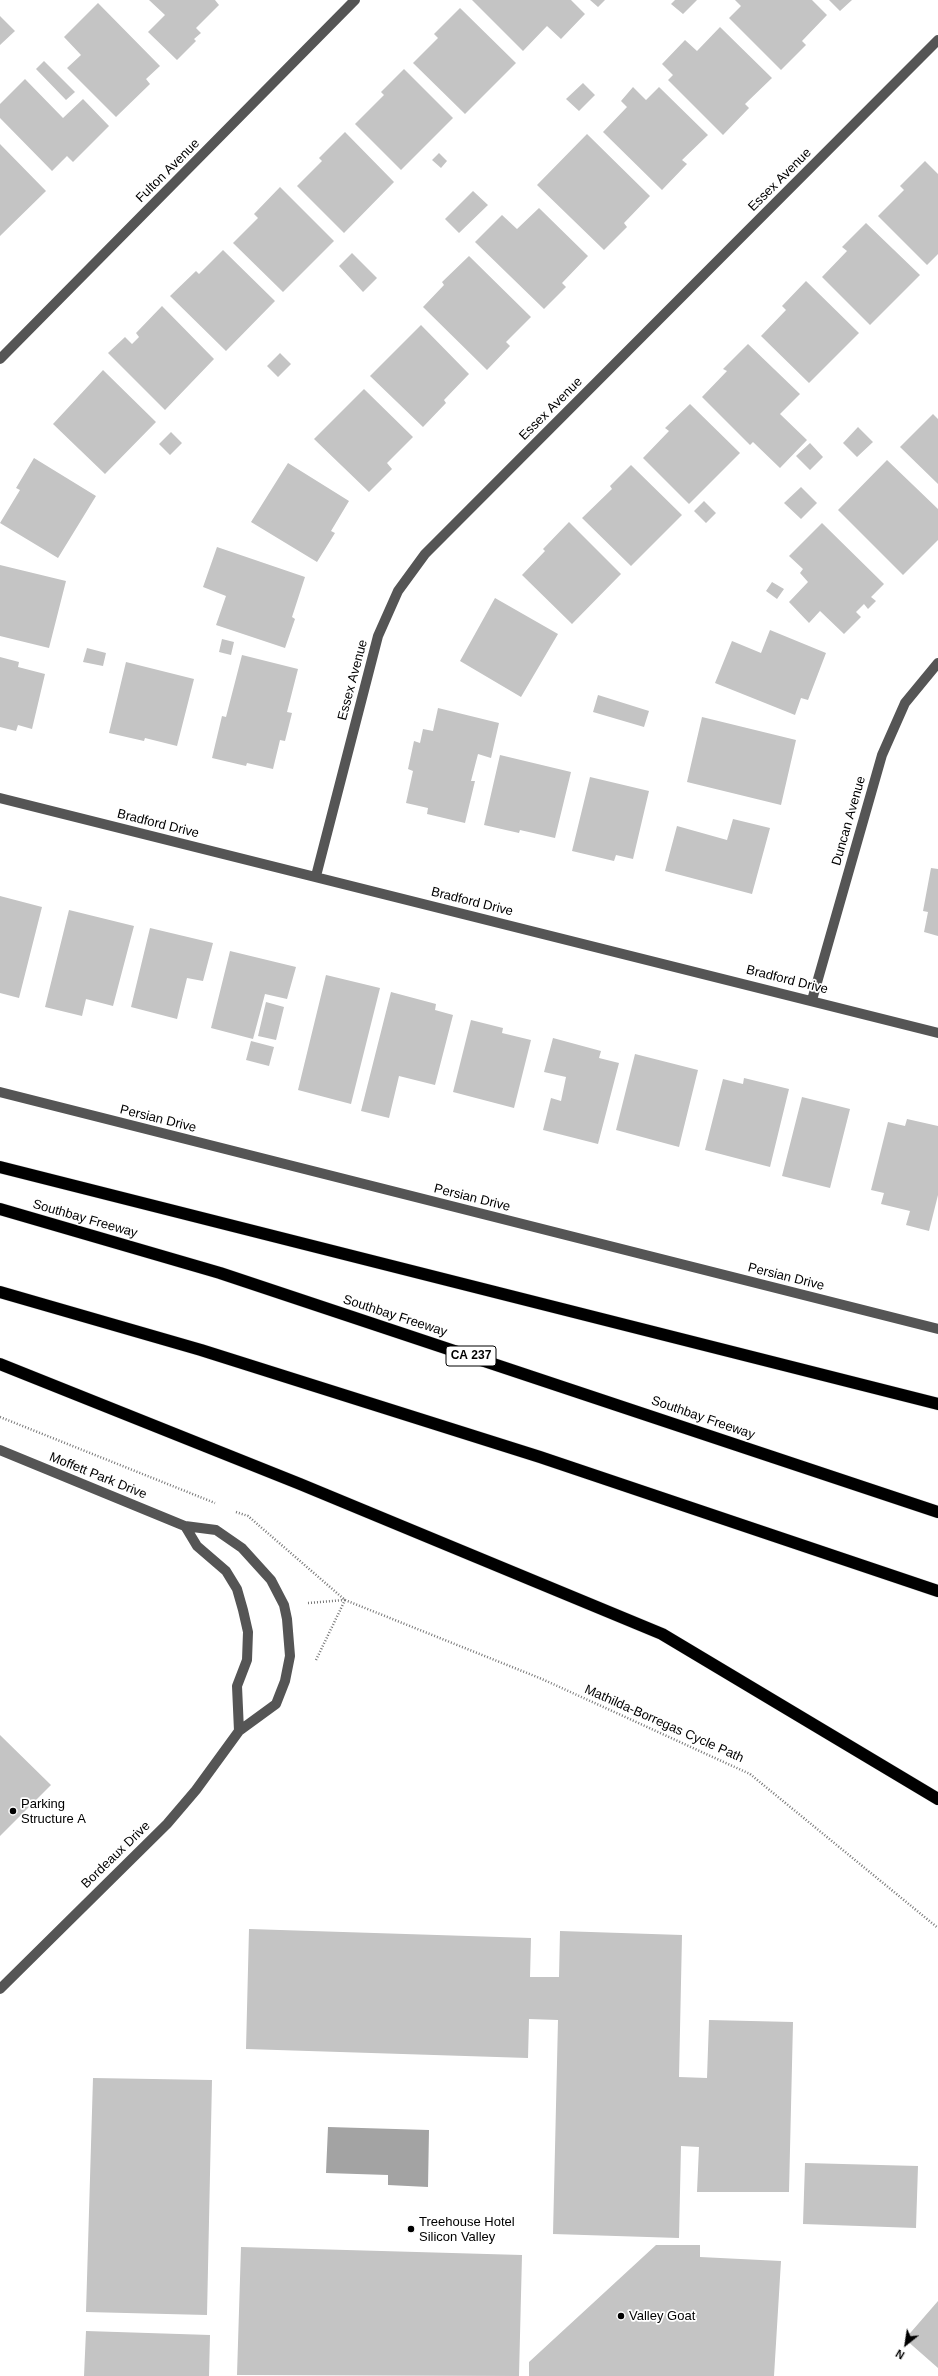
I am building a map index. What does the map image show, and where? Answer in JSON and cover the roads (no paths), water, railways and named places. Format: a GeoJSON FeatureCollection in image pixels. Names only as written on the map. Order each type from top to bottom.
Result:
{"type":"FeatureCollection","features":[{"type":"Feature","properties":{"kind":"highway"},"geometry":{"type":"LineString","coordinates":[[0,1167],[938,1404]]}},
{"type":"Feature","properties":{"kind":"highway","name":"Southbay Freeway"},"geometry":{"type":"LineString","coordinates":[[0,1209],[220,1273],[938,1512]]}},
{"type":"Feature","properties":{"kind":"highway"},"geometry":{"type":"LineString","coordinates":[[0,1292],[201,1350],[479,1438],[938,1591]]}},
{"type":"Feature","properties":{"kind":"highway"},"geometry":{"type":"LineString","coordinates":[[0,1364],[300,1484],[662,1634],[938,1799]]}},
{"type":"Feature","properties":{"kind":"street","name":"Fulton Avenue"},"geometry":{"type":"LineString","coordinates":[[0,360],[355,0]]}},
{"type":"Feature","properties":{"kind":"street","name":"Essex Avenue"},"geometry":{"type":"LineString","coordinates":[[316,876],[378,636],[398,591],[425,554],[938,40]]}},
{"type":"Feature","properties":{"kind":"street","name":"Duncan Avenue"},"geometry":{"type":"LineString","coordinates":[[812,1000],[882,755],[905,703],[938,663]]}},
{"type":"Feature","properties":{"kind":"street","name":"Bradford Drive"},"geometry":{"type":"LineString","coordinates":[[0,798],[812,1000],[938,1033]]}},
{"type":"Feature","properties":{"kind":"street","name":"Persian Drive"},"geometry":{"type":"LineString","coordinates":[[0,1092],[938,1328]]}},
{"type":"Feature","properties":{"kind":"street","name":"Moffett Park Drive"},"geometry":{"type":"LineString","coordinates":[[0,1450],[185,1526],[216,1530],[242,1548],[271,1580],[284,1605],[287,1619],[290,1656],[286,1681],[276,1704],[239,1731]]}},
{"type":"Feature","properties":{"kind":"street"},"geometry":{"type":"LineString","coordinates":[[185,1526],[197,1546],[226,1571],[237,1589],[243,1610],[248,1632],[247,1660],[237,1686],[239,1731]]}},
{"type":"Feature","properties":{"kind":"street","name":"Bordeaux Drive"},"geometry":{"type":"LineString","coordinates":[[0,1989],[167,1824],[196,1790],[239,1731]]}},
{"type":"Feature","properties":{"kind":"place","name":"Parking Structure A"},"geometry":{"type":"Point","coordinates":[13,1811]}},
{"type":"Feature","properties":{"kind":"place","name":"Treehouse Hotel Silicon Valley"},"geometry":{"type":"Point","coordinates":[411,2229]}},
{"type":"Feature","properties":{"kind":"place","name":"Valley Goat"},"geometry":{"type":"Point","coordinates":[621,2316]}}]}
